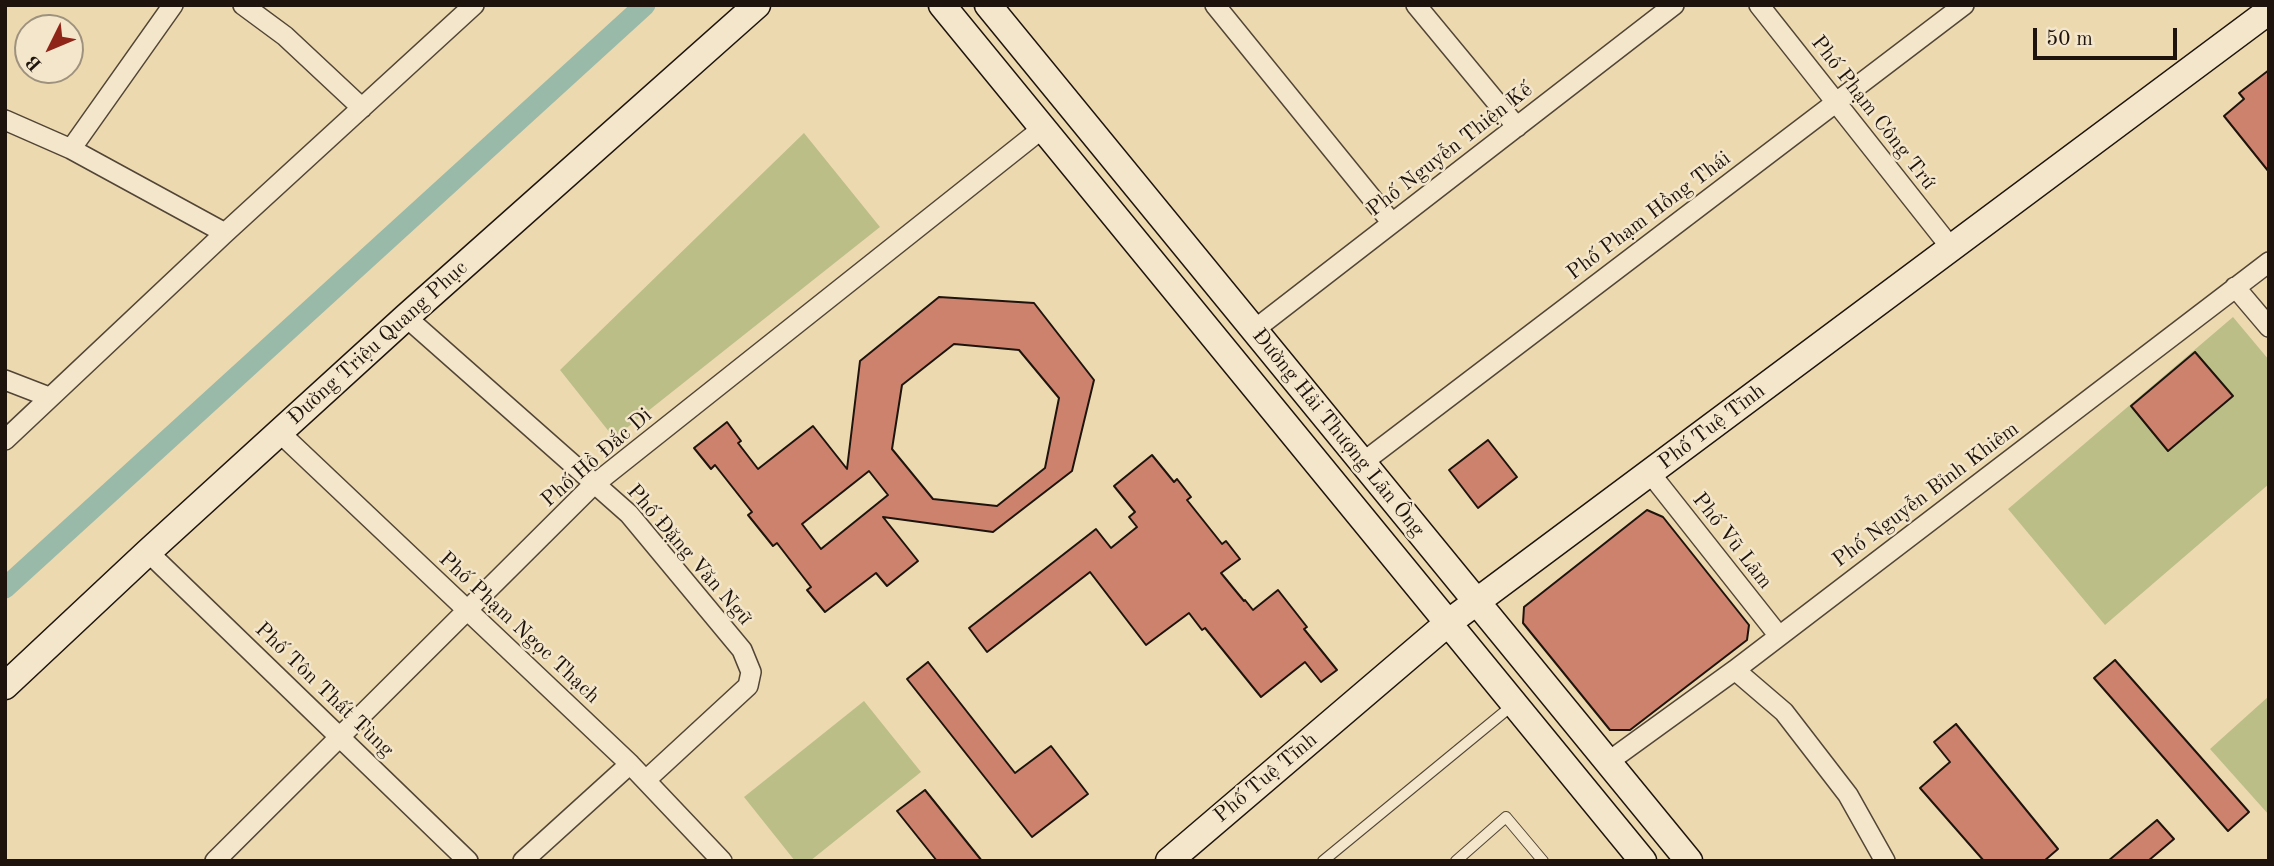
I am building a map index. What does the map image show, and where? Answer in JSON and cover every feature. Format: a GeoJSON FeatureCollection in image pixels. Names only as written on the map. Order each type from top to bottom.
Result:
{"type":"FeatureCollection","features":[{"type":"Feature","properties":{"kind":"street"},"geometry":{"type":"LineString","coordinates":[[71,149],[173,5]]}},
{"type":"Feature","properties":{"kind":"street"},"geometry":{"type":"LineString","coordinates":[[243,5],[285,36],[362,108]]}},
{"type":"Feature","properties":{"kind":"street"},"geometry":{"type":"LineString","coordinates":[[5,440],[225,233],[474,5]]}},
{"type":"Feature","properties":{"kind":"street","name":"Đường Triệu Quang Phục"},"geometry":{"type":"LineString","coordinates":[[5,686],[279,432],[757,5]]}},
{"type":"Feature","properties":{"kind":"street","name":"Đường Hải Thượng Lãn Ông"},"geometry":{"type":"LineString","coordinates":[[942,5],[1643,861]]}},
{"type":"Feature","properties":{"kind":"street","name":"Đường Hải Thượng Lãn Ông"},"geometry":{"type":"LineString","coordinates":[[988,5],[1689,861]]}},
{"type":"Feature","properties":{"kind":"street"},"geometry":{"type":"LineString","coordinates":[[1215,5],[1392,223]]}},
{"type":"Feature","properties":{"kind":"street"},"geometry":{"type":"LineString","coordinates":[[1416,5],[1517,127]]}},
{"type":"Feature","properties":{"kind":"street","name":"Phố Phạm Công Trứ"},"geometry":{"type":"LineString","coordinates":[[1759,5],[1952,249]]}},
{"type":"Feature","properties":{"kind":"street","name":"Phố Phạm Hồng Thái"},"geometry":{"type":"LineString","coordinates":[[1362,463],[1964,5]]}},
{"type":"Feature","properties":{"kind":"street","name":"Phố Nguyễn Thiện Kế"},"geometry":{"type":"LineString","coordinates":[[1254,330],[1668,7]]}},
{"type":"Feature","properties":{"kind":"street","name":"Phố Tuệ Tĩnh"},"geometry":{"type":"LineString","coordinates":[[1168,861],[1448,623],[2269,11]]}},
{"type":"Feature","properties":{"kind":"street"},"geometry":{"type":"LineString","coordinates":[[5,120],[71,149],[225,233]]}},
{"type":"Feature","properties":{"kind":"street","name":"Phố Hồ Đắc Di"},"geometry":{"type":"LineString","coordinates":[[215,861],[595,484],[1043,128]]}},
{"type":"Feature","properties":{"kind":"street"},"geometry":{"type":"LineString","coordinates":[[1140,247],[1168,225]]}},
{"type":"Feature","properties":{"kind":"street","name":"Phố Nguyễn Bỉnh Khiêm"},"geometry":{"type":"LineString","coordinates":[[1608,762],[1735,670],[2269,262]]}},
{"type":"Feature","properties":{"kind":"street"},"geometry":{"type":"LineString","coordinates":[[2235,287],[2269,327]]}},
{"type":"Feature","properties":{"kind":"street","name":"Phố Đặng Văn Ngữ"},"geometry":{"type":"LineString","coordinates":[[406,317],[629,514],[742,650],[751,672],[748,685],[646,780]]}},
{"type":"Feature","properties":{"kind":"street"},"geometry":{"type":"LineString","coordinates":[[5,380],[49,397]]}},
{"type":"Feature","properties":{"kind":"street","name":"Phố Phạm Ngọc Thạch"},"geometry":{"type":"LineString","coordinates":[[279,432],[630,764],[722,861]]}},
{"type":"Feature","properties":{"kind":"street","name":"Phố Vũ Lãm"},"geometry":{"type":"LineString","coordinates":[[1650,473],[1779,636]]}},
{"type":"Feature","properties":{"kind":"street","name":"Phố Tôn Thất Tùng"},"geometry":{"type":"LineString","coordinates":[[148,552],[468,861]]}},
{"type":"Feature","properties":{"kind":"street"},"geometry":{"type":"LineString","coordinates":[[1735,670],[1784,712],[1848,796],[1885,861]]}},
{"type":"Feature","properties":{"kind":"street"},"geometry":{"type":"LineString","coordinates":[[523,861],[630,764]]}},
{"type":"Feature","properties":{"kind":"lane"},"geometry":{"type":"LineString","coordinates":[[1322,861],[1514,704]]}},
{"type":"Feature","properties":{"kind":"lane"},"geometry":{"type":"LineString","coordinates":[[1456,861],[1506,817],[1543,861]]}},
{"type":"Feature","properties":{"kind":"green space"},"geometry":{"type":"Polygon","coordinates":[[[804,133],[880,227],[614,438],[560,370],[804,133]]]}},
{"type":"Feature","properties":{"kind":"green space"},"geometry":{"type":"Polygon","coordinates":[[[2233,317],[2269,360],[2269,484],[2105,625],[2008,509],[2233,317]]]}},
{"type":"Feature","properties":{"kind":"green space"},"geometry":{"type":"Polygon","coordinates":[[[2269,696],[2269,815],[2210,749],[2269,696]]]}},
{"type":"Feature","properties":{"kind":"green space"},"geometry":{"type":"Polygon","coordinates":[[[864,701],[921,772],[810,861],[795,861],[744,797],[864,701]]]}},
{"type":"Feature","properties":{"kind":"building"},"geometry":{"type":"Polygon","coordinates":[[[2269,70],[2269,172],[2224,116],[2244,99],[2239,93],[2269,70]]]}},
{"type":"Feature","properties":{"kind":"building"},"geometry":{"type":"Polygon","coordinates":[[[939,297],[1034,303],[1094,380],[1072,471],[993,532],[883,517],[918,561],[887,586],[876,573],[825,612],[807,590],[811,587],[777,543],[773,546],[748,515],[752,512],[715,465],[711,469],[694,448],[727,422],[741,441],[738,443],[758,469],[813,426],[847,469],[860,361],[939,297]],[[954,344],[902,385],[892,449],[933,499],[997,506],[1045,468],[1059,398],[1019,350],[954,344]],[[869,471],[802,524],[821,549],[888,495],[869,471]]]}},
{"type":"Feature","properties":{"kind":"building"},"geometry":{"type":"Polygon","coordinates":[[[2195,352],[2233,396],[2168,451],[2131,406],[2195,352]]]}},
{"type":"Feature","properties":{"kind":"building"},"geometry":{"type":"Polygon","coordinates":[[[1488,440],[1517,477],[1478,508],[1449,470],[1488,440]]]}},
{"type":"Feature","properties":{"kind":"building"},"geometry":{"type":"Polygon","coordinates":[[[1152,455],[1174,482],[1177,479],[1191,497],[1187,500],[1222,544],[1226,541],[1240,559],[1221,573],[1244,601],[1253,610],[1278,590],[1307,627],[1304,629],[1337,670],[1321,682],[1305,662],[1261,697],[1205,628],[1202,630],[1189,613],[1146,645],[1090,572],[987,652],[969,628],[1096,529],[1111,548],[1137,527],[1129,517],[1135,512],[1114,486],[1152,455]]]}},
{"type":"Feature","properties":{"kind":"building"},"geometry":{"type":"Polygon","coordinates":[[[1647,510],[1663,517],[1749,625],[1747,640],[1630,730],[1610,730],[1523,623],[1524,607],[1647,510]]]}},
{"type":"Feature","properties":{"kind":"building"},"geometry":{"type":"Polygon","coordinates":[[[2115,660],[2249,812],[2228,831],[2094,678],[2115,660]]]}},
{"type":"Feature","properties":{"kind":"building"},"geometry":{"type":"Polygon","coordinates":[[[928,662],[1015,773],[1051,746],[1088,794],[1032,837],[907,679],[928,662]]]}},
{"type":"Feature","properties":{"kind":"building"},"geometry":{"type":"Polygon","coordinates":[[[1956,724],[2058,849],[2044,861],[1984,861],[1920,788],[1950,762],[1934,742],[1956,724]]]}},
{"type":"Feature","properties":{"kind":"building"},"geometry":{"type":"Polygon","coordinates":[[[925,790],[982,861],[937,861],[897,811],[925,790]]]}},
{"type":"Feature","properties":{"kind":"building"},"geometry":{"type":"Polygon","coordinates":[[[2157,820],[2174,839],[2148,861],[2108,861],[2157,820]]]}},
{"type":"Feature","properties":{"kind":"waterway"},"geometry":{"type":"LineString","coordinates":[[5,588],[645,5]]}}]}
